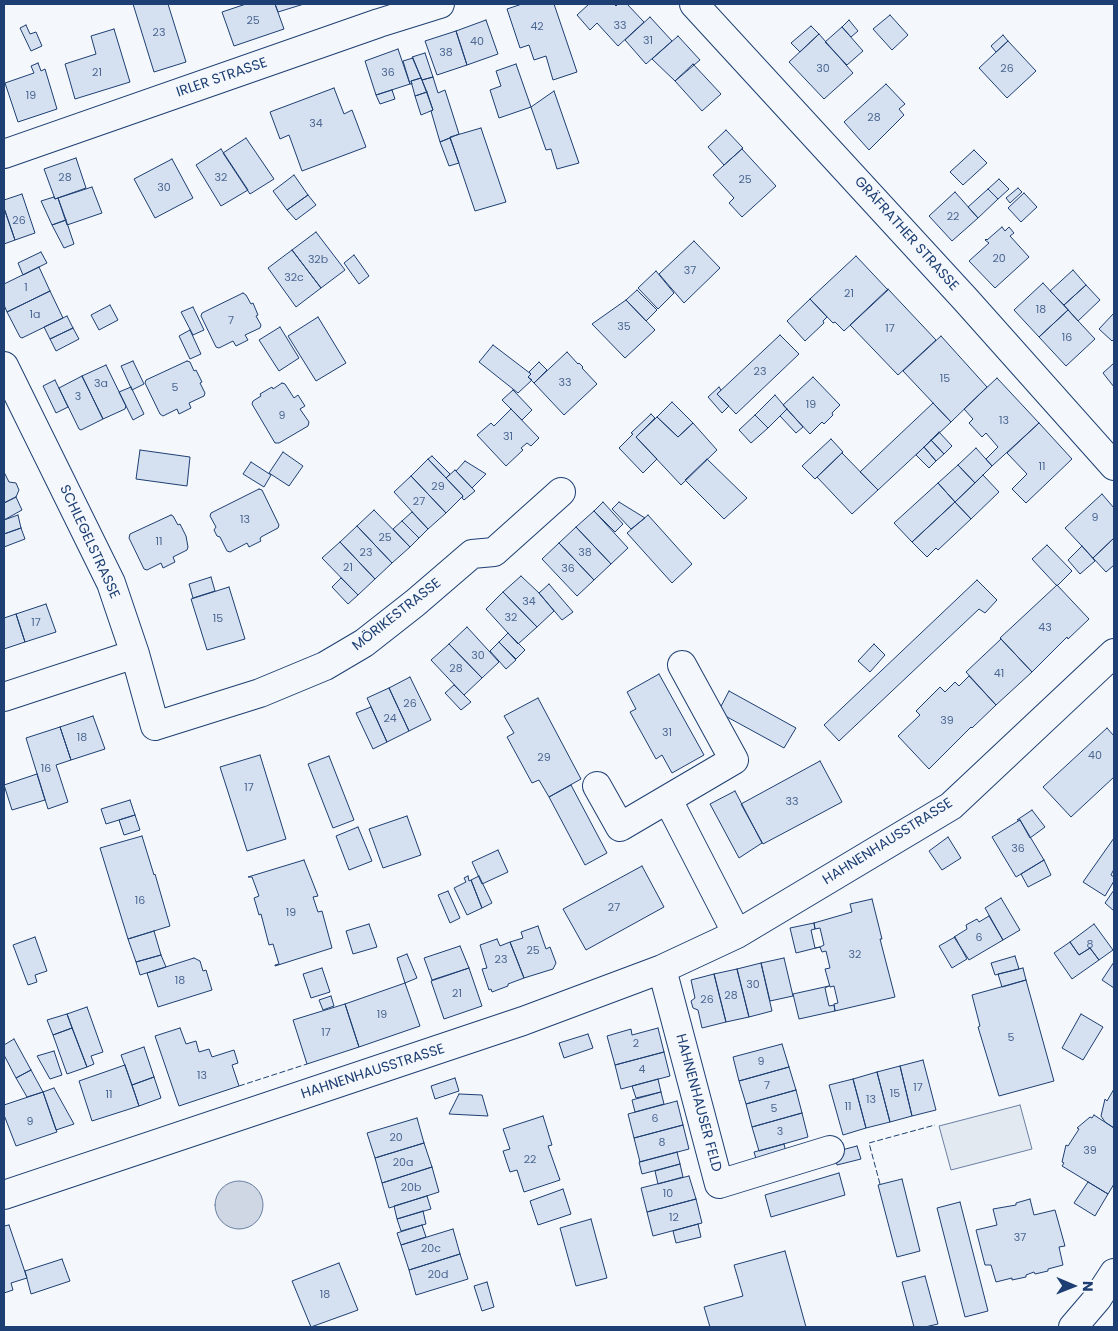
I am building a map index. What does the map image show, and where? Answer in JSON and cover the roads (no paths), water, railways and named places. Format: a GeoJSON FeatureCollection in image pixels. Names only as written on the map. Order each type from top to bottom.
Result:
{"type":"FeatureCollection","features":[{"type":"Feature","properties":{"kind":"street","name":"IRLER STRASSE"},"geometry":{"type":"LineString","coordinates":[[4,154],[379,23],[440,4]]}},
{"type":"Feature","properties":{"kind":"street","name":"GRÄFRATHER STRASSE"},"geometry":{"type":"LineString","coordinates":[[694,4],[966,300],[1114,466]]}},
{"type":"Feature","properties":{"kind":"street","name":"SCHLEGELSTRASSE"},"geometry":{"type":"LineString","coordinates":[[4,366],[111,583],[135,654],[155,726]]}},
{"type":"Feature","properties":{"kind":"street","name":"MÖRIKESTRASSE"},"geometry":{"type":"LineString","coordinates":[[155,726],[260,693],[325,666],[364,643],[415,603],[472,554],[494,552],[561,492]]}},
{"type":"Feature","properties":{"kind":"street"},"geometry":{"type":"LineString","coordinates":[[4,696],[135,654]]}},
{"type":"Feature","properties":{"kind":"street","name":"HAHNENHAUSSTRASSE"},"geometry":{"type":"LineString","coordinates":[[4,1195],[523,1021],[662,969],[738,934],[951,806],[1114,654]]}},
{"type":"Feature","properties":{"kind":"street"},"geometry":{"type":"LineString","coordinates":[[597,786],[620,827],[734,760],[682,665]]}},
{"type":"Feature","properties":{"kind":"street"},"geometry":{"type":"LineString","coordinates":[[668,800],[738,934]]}},
{"type":"Feature","properties":{"kind":"street","name":"HAHNENHAUSER FELD"},"geometry":{"type":"LineString","coordinates":[[662,969],[719,1184],[830,1150]]}},
{"type":"Feature","properties":{"kind":"street"},"geometry":{"type":"LineString","coordinates":[[1073,1327],[1097,1300],[1114,1273]]}}]}
